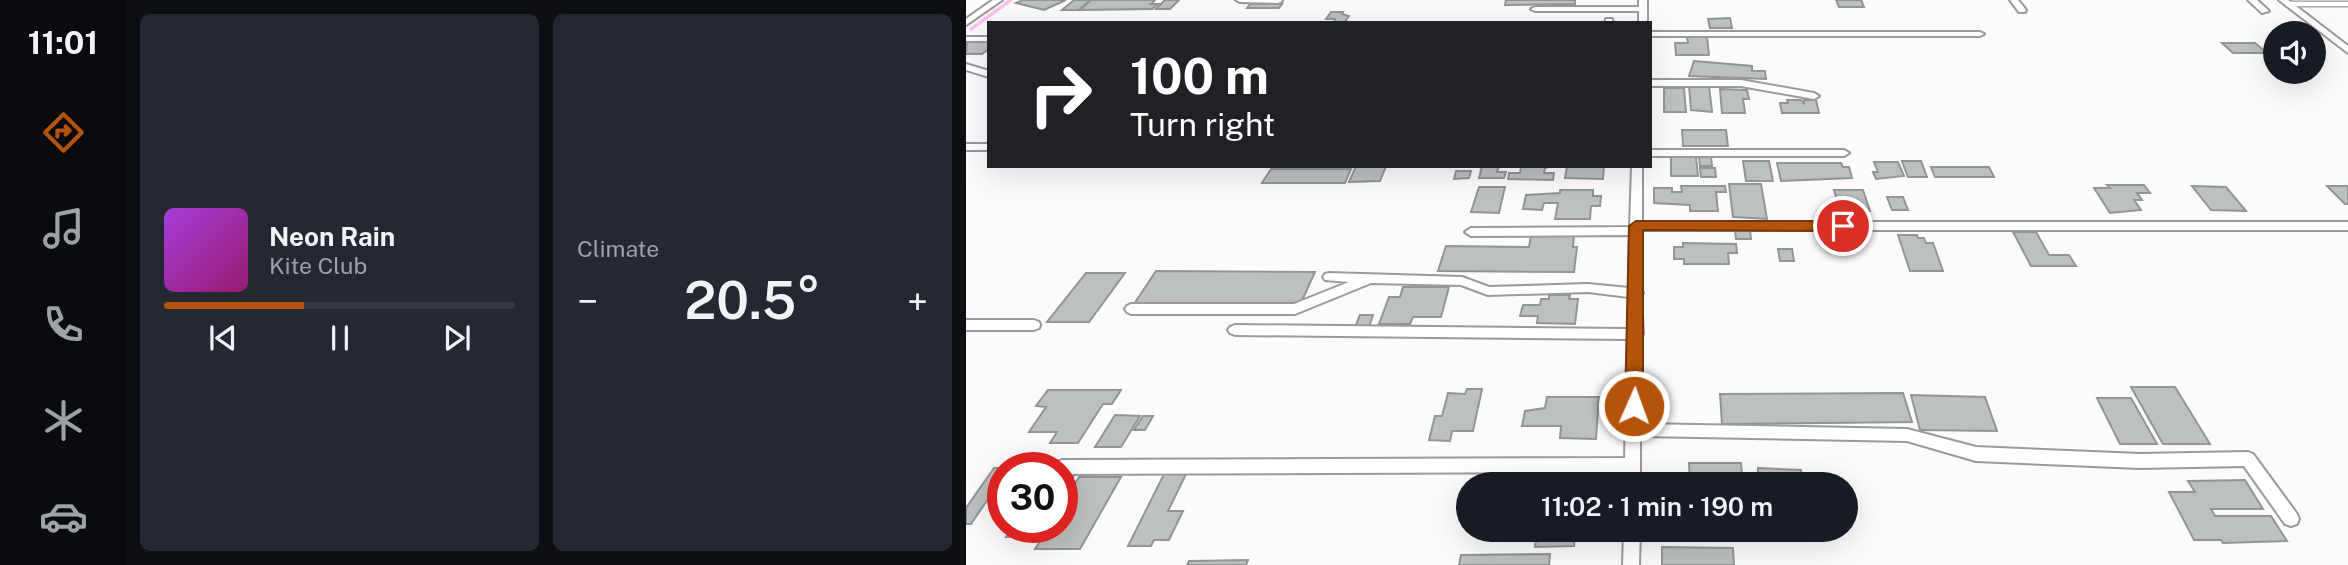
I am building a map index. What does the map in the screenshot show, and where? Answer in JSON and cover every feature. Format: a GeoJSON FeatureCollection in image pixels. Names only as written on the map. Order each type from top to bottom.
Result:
{"type":"FeatureCollection","features":[{"type":"Feature","properties":{"kind":"street"},"geometry":{"type":"LineString","coordinates":[[966,23],[998,0]]}},
{"type":"Feature","properties":{"kind":"street"},"geometry":{"type":"LineString","coordinates":[[1240,0],[1278,1]]}},
{"type":"Feature","properties":{"kind":"street"},"geometry":{"type":"LineString","coordinates":[[2014,0],[2022,10]]}},
{"type":"Feature","properties":{"kind":"street"},"geometry":{"type":"LineString","coordinates":[[2252,0],[2265,11]]}},
{"type":"Feature","properties":{"kind":"street"},"geometry":{"type":"LineString","coordinates":[[2286,2],[2348,50]]}},
{"type":"Feature","properties":{"kind":"street"},"geometry":{"type":"LineString","coordinates":[[1535,9],[1643,4]]}},
{"type":"Feature","properties":{"kind":"street"},"geometry":{"type":"LineString","coordinates":[[1652,34],[1980,34]]}},
{"type":"Feature","properties":{"kind":"street"},"geometry":{"type":"LineString","coordinates":[[966,39],[987,39]]}},
{"type":"Feature","properties":{"kind":"street"},"geometry":{"type":"LineString","coordinates":[[966,67],[987,73]]}},
{"type":"Feature","properties":{"kind":"street"},"geometry":{"type":"LineString","coordinates":[[1652,83],[1741,83],[1814,96]]}},
{"type":"Feature","properties":{"kind":"street"},"geometry":{"type":"LineString","coordinates":[[966,147],[987,147]]}},
{"type":"Feature","properties":{"kind":"street"},"geometry":{"type":"LineString","coordinates":[[1652,153],[1844,153]]}},
{"type":"Feature","properties":{"kind":"street"},"geometry":{"type":"LineString","coordinates":[[1633,472],[1637,168]]}},
{"type":"Feature","properties":{"kind":"street"},"geometry":{"type":"LineString","coordinates":[[1471,232],[1636,228],[2348,226]]}},
{"type":"Feature","properties":{"kind":"street"},"geometry":{"type":"LineString","coordinates":[[1329,277],[1462,281],[1488,291],[1588,288],[1637,293]]}},
{"type":"Feature","properties":{"kind":"street"},"geometry":{"type":"LineString","coordinates":[[1131,309],[1295,309],[1371,278]]}},
{"type":"Feature","properties":{"kind":"street"},"geometry":{"type":"LineString","coordinates":[[966,325],[1034,325]]}},
{"type":"Feature","properties":{"kind":"street"},"geometry":{"type":"LineString","coordinates":[[1235,330],[1636,334]]}},
{"type":"Feature","properties":{"kind":"street"},"geometry":{"type":"LineString","coordinates":[[1633,430],[1907,435],[1976,454],[2140,461],[2248,459],[2291,519]]}},
{"type":"Feature","properties":{"kind":"street"},"geometry":{"type":"LineString","coordinates":[[1078,467],[1633,465]]}},
{"type":"Feature","properties":{"kind":"street"},"geometry":{"type":"LineString","coordinates":[[1631,565],[1632,542]]}},
{"type":"Feature","properties":{"kind":"lane"},"geometry":{"type":"LineString","coordinates":[[2286,2],[2348,4]]}},
{"type":"Feature","properties":{"kind":"building"},"geometry":{"type":"Polygon","coordinates":[[[1023,0],[1066,0],[1044,10],[1016,3],[1023,0]]]}},
{"type":"Feature","properties":{"kind":"building"},"geometry":{"type":"Polygon","coordinates":[[[1074,0],[1090,0],[1079,10],[1062,10],[1074,0]]]}},
{"type":"Feature","properties":{"kind":"building"},"geometry":{"type":"Polygon","coordinates":[[[1091,0],[1155,0],[1151,4],[1158,4],[1152,9],[1080,10],[1091,0]]]}},
{"type":"Feature","properties":{"kind":"building"},"geometry":{"type":"Polygon","coordinates":[[[1165,0],[1179,0],[1170,9],[1156,9],[1165,0]]]}},
{"type":"Feature","properties":{"kind":"building"},"geometry":{"type":"Polygon","coordinates":[[[1506,0],[1575,0],[1575,4],[1505,5],[1506,0]]]}},
{"type":"Feature","properties":{"kind":"building"},"geometry":{"type":"Polygon","coordinates":[[[1836,0],[1861,0],[1864,7],[1839,7],[1836,0]]]}},
{"type":"Feature","properties":{"kind":"building"},"geometry":{"type":"Polygon","coordinates":[[[1250,4],[1282,4],[1279,8],[1247,8],[1250,4]]]}},
{"type":"Feature","properties":{"kind":"building"},"geometry":{"type":"Polygon","coordinates":[[[1331,12],[1343,12],[1342,14],[1349,16],[1346,21],[1326,19],[1331,12]]]}},
{"type":"Feature","properties":{"kind":"building"},"geometry":{"type":"Polygon","coordinates":[[[1730,18],[1732,28],[1710,28],[1708,19],[1730,18]]]}},
{"type":"Feature","properties":{"kind":"building"},"geometry":{"type":"Polygon","coordinates":[[[1687,37],[1707,37],[1709,55],[1676,55],[1675,43],[1688,43],[1687,37]]]}},
{"type":"Feature","properties":{"kind":"building"},"geometry":{"type":"Polygon","coordinates":[[[967,41],[987,41],[987,50],[982,54],[966,54],[967,41]]]}},
{"type":"Feature","properties":{"kind":"building"},"geometry":{"type":"Polygon","coordinates":[[[2222,43],[2255,43],[2263,50],[2263,53],[2233,53],[2222,43]]]}},
{"type":"Feature","properties":{"kind":"building"},"geometry":{"type":"Polygon","coordinates":[[[1694,61],[1752,66],[1752,71],[1765,71],[1766,79],[1689,76],[1694,61]]]}},
{"type":"Feature","properties":{"kind":"building"},"geometry":{"type":"Polygon","coordinates":[[[1689,86],[1709,86],[1712,112],[1691,110],[1689,86]]]}},
{"type":"Feature","properties":{"kind":"building"},"geometry":{"type":"Polygon","coordinates":[[[1664,88],[1684,88],[1686,112],[1664,112],[1664,88]]]}},
{"type":"Feature","properties":{"kind":"building"},"geometry":{"type":"Polygon","coordinates":[[[1720,89],[1747,90],[1749,99],[1743,99],[1745,113],[1722,113],[1720,89]]]}},
{"type":"Feature","properties":{"kind":"building"},"geometry":{"type":"Polygon","coordinates":[[[1787,100],[1801,100],[1804,103],[1804,100],[1816,100],[1819,113],[1782,113],[1780,103],[1788,103],[1787,100]]]}},
{"type":"Feature","properties":{"kind":"building"},"geometry":{"type":"Polygon","coordinates":[[[1682,130],[1726,130],[1728,146],[1683,146],[1682,130]]]}},
{"type":"Feature","properties":{"kind":"building"},"geometry":{"type":"Polygon","coordinates":[[[1671,157],[1696,157],[1698,176],[1671,176],[1671,157]]]}},
{"type":"Feature","properties":{"kind":"building"},"geometry":{"type":"Polygon","coordinates":[[[1699,157],[1711,157],[1712,166],[1700,166],[1699,157]]]}},
{"type":"Feature","properties":{"kind":"building"},"geometry":{"type":"Polygon","coordinates":[[[1743,161],[1769,161],[1773,181],[1746,181],[1743,161]]]}},
{"type":"Feature","properties":{"kind":"building"},"geometry":{"type":"Polygon","coordinates":[[[1902,161],[1921,161],[1927,177],[1908,177],[1902,161]]]}},
{"type":"Feature","properties":{"kind":"building"},"geometry":{"type":"Polygon","coordinates":[[[1874,162],[1898,162],[1904,176],[1876,179],[1873,172],[1878,172],[1874,162]]]}},
{"type":"Feature","properties":{"kind":"building"},"geometry":{"type":"Polygon","coordinates":[[[1777,163],[1841,163],[1843,167],[1849,167],[1852,178],[1781,181],[1777,163]]]}},
{"type":"Feature","properties":{"kind":"building"},"geometry":{"type":"Polygon","coordinates":[[[1931,167],[1989,167],[1994,177],[1935,177],[1931,167]]]}},
{"type":"Feature","properties":{"kind":"building"},"geometry":{"type":"Polygon","coordinates":[[[1355,168],[1385,168],[1380,181],[1349,182],[1355,168]]]}},
{"type":"Feature","properties":{"kind":"building"},"geometry":{"type":"Polygon","coordinates":[[[1482,168],[1498,168],[1497,172],[1506,172],[1504,178],[1479,178],[1482,168]]]}},
{"type":"Feature","properties":{"kind":"building"},"geometry":{"type":"Polygon","coordinates":[[[1521,168],[1545,168],[1544,173],[1554,173],[1553,180],[1508,179],[1509,173],[1520,173],[1521,168]]]}},
{"type":"Feature","properties":{"kind":"building"},"geometry":{"type":"Polygon","coordinates":[[[1567,168],[1604,168],[1603,179],[1565,178],[1567,168]]]}},
{"type":"Feature","properties":{"kind":"building"},"geometry":{"type":"Polygon","coordinates":[[[1700,168],[1715,168],[1716,177],[1701,177],[1700,168]]]}},
{"type":"Feature","properties":{"kind":"building"},"geometry":{"type":"Polygon","coordinates":[[[1271,169],[1351,169],[1345,183],[1262,183],[1271,169]]]}},
{"type":"Feature","properties":{"kind":"building"},"geometry":{"type":"Polygon","coordinates":[[[1456,171],[1471,171],[1469,178],[1454,179],[1456,171]]]}},
{"type":"Feature","properties":{"kind":"building"},"geometry":{"type":"Polygon","coordinates":[[[1729,184],[1761,184],[1767,219],[1733,217],[1729,184]]]}},
{"type":"Feature","properties":{"kind":"building"},"geometry":{"type":"Polygon","coordinates":[[[2107,185],[2144,185],[2150,193],[2137,193],[2142,200],[2134,200],[2141,210],[2110,213],[2094,188],[2110,188],[2107,185]]]}},
{"type":"Feature","properties":{"kind":"building"},"geometry":{"type":"Polygon","coordinates":[[[1681,186],[1725,186],[1726,192],[1716,192],[1718,211],[1690,211],[1690,205],[1654,203],[1654,188],[1672,188],[1672,192],[1682,192],[1681,186]]]}},
{"type":"Feature","properties":{"kind":"building"},"geometry":{"type":"Polygon","coordinates":[[[2192,186],[2226,187],[2246,211],[2211,210],[2192,186]]]}},
{"type":"Feature","properties":{"kind":"building"},"geometry":{"type":"Polygon","coordinates":[[[2327,186],[2348,186],[2348,204],[2345,204],[2327,186]]]}},
{"type":"Feature","properties":{"kind":"building"},"geometry":{"type":"Polygon","coordinates":[[[1479,187],[1505,187],[1499,213],[1471,212],[1479,187]]]}},
{"type":"Feature","properties":{"kind":"building"},"geometry":{"type":"Polygon","coordinates":[[[1560,190],[1593,190],[1593,196],[1601,196],[1600,206],[1591,206],[1590,219],[1555,219],[1558,203],[1544,203],[1542,210],[1523,209],[1526,195],[1560,193],[1560,190]]]}},
{"type":"Feature","properties":{"kind":"building"},"geometry":{"type":"Polygon","coordinates":[[[1834,190],[1863,190],[1870,211],[1840,211],[1834,190]]]}},
{"type":"Feature","properties":{"kind":"building"},"geometry":{"type":"Polygon","coordinates":[[[1887,197],[1903,197],[1908,210],[1892,210],[1887,197]]]}},
{"type":"Feature","properties":{"kind":"building"},"geometry":{"type":"Polygon","coordinates":[[[1735,230],[1750,230],[1751,239],[1736,239],[1735,230]]]}},
{"type":"Feature","properties":{"kind":"building"},"geometry":{"type":"Polygon","coordinates":[[[2013,232],[2036,232],[2049,255],[2069,255],[2076,266],[2031,266],[2013,232]]]}},
{"type":"Feature","properties":{"kind":"building"},"geometry":{"type":"Polygon","coordinates":[[[1531,235],[1574,235],[1573,247],[1577,247],[1574,272],[1438,271],[1446,246],[1529,247],[1531,235]]]}},
{"type":"Feature","properties":{"kind":"building"},"geometry":{"type":"Polygon","coordinates":[[[1898,235],[1917,235],[1918,238],[1924,238],[1926,243],[1933,243],[1943,271],[1910,271],[1898,235]]]}},
{"type":"Feature","properties":{"kind":"building"},"geometry":{"type":"Polygon","coordinates":[[[1683,243],[1736,244],[1737,253],[1728,253],[1729,264],[1684,264],[1684,259],[1674,259],[1674,247],[1683,247],[1683,243]]]}},
{"type":"Feature","properties":{"kind":"building"},"geometry":{"type":"Polygon","coordinates":[[[1778,249],[1792,249],[1794,261],[1780,261],[1778,249]]]}},
{"type":"Feature","properties":{"kind":"building"},"geometry":{"type":"Polygon","coordinates":[[[1156,271],[1315,272],[1300,305],[1134,304],[1156,271]]]}},
{"type":"Feature","properties":{"kind":"building"},"geometry":{"type":"Polygon","coordinates":[[[1086,273],[1125,273],[1089,322],[1047,322],[1086,273]]]}},
{"type":"Feature","properties":{"kind":"building"},"geometry":{"type":"Polygon","coordinates":[[[1403,287],[1449,287],[1441,317],[1413,317],[1410,324],[1379,324],[1389,297],[1400,297],[1403,287]]]}},
{"type":"Feature","properties":{"kind":"building"},"geometry":{"type":"Polygon","coordinates":[[[1549,295],[1570,295],[1569,299],[1578,299],[1575,324],[1537,323],[1538,316],[1520,316],[1523,305],[1540,305],[1541,299],[1549,299],[1549,295]]]}},
{"type":"Feature","properties":{"kind":"building"},"geometry":{"type":"Polygon","coordinates":[[[1360,315],[1373,315],[1369,327],[1355,327],[1360,315]]]}},
{"type":"Feature","properties":{"kind":"building"},"geometry":{"type":"Polygon","coordinates":[[[2131,387],[2175,387],[2210,444],[2163,444],[2131,387]]]}},
{"type":"Feature","properties":{"kind":"building"},"geometry":{"type":"Polygon","coordinates":[[[1467,389],[1482,389],[1473,431],[1452,431],[1450,441],[1429,440],[1435,416],[1442,416],[1448,393],[1465,394],[1467,389]]]}},
{"type":"Feature","properties":{"kind":"building"},"geometry":{"type":"Polygon","coordinates":[[[1048,390],[1121,390],[1112,404],[1103,404],[1078,443],[1050,443],[1057,432],[1029,432],[1046,407],[1036,406],[1048,390]]]}},
{"type":"Feature","properties":{"kind":"building"},"geometry":{"type":"Polygon","coordinates":[[[1903,393],[1912,422],[1722,424],[1720,394],[1903,393]]]}},
{"type":"Feature","properties":{"kind":"building"},"geometry":{"type":"Polygon","coordinates":[[[1911,395],[1985,397],[1997,431],[1920,430],[1911,395]]]}},
{"type":"Feature","properties":{"kind":"building"},"geometry":{"type":"Polygon","coordinates":[[[1547,397],[1599,397],[1596,439],[1560,438],[1561,426],[1522,426],[1525,411],[1545,408],[1547,397]]]}},
{"type":"Feature","properties":{"kind":"building"},"geometry":{"type":"Polygon","coordinates":[[[2097,398],[2131,398],[2157,444],[2120,444],[2097,398]]]}},
{"type":"Feature","properties":{"kind":"building"},"geometry":{"type":"Polygon","coordinates":[[[1115,415],[1140,416],[1121,447],[1095,447],[1115,415]]]}},
{"type":"Feature","properties":{"kind":"building"},"geometry":{"type":"Polygon","coordinates":[[[1143,416],[1153,416],[1145,430],[1134,430],[1143,416]]]}},
{"type":"Feature","properties":{"kind":"building"},"geometry":{"type":"Polygon","coordinates":[[[1689,463],[1741,463],[1742,472],[1689,472],[1689,463]]]}},
{"type":"Feature","properties":{"kind":"building"},"geometry":{"type":"Polygon","coordinates":[[[1758,468],[1801,472],[1758,472],[1758,468]]]}},
{"type":"Feature","properties":{"kind":"building"},"geometry":{"type":"Polygon","coordinates":[[[1164,474],[1186,474],[1168,511],[1183,511],[1169,540],[1154,540],[1151,546],[1128,546],[1164,474]]]}},
{"type":"Feature","properties":{"kind":"building"},"geometry":{"type":"Polygon","coordinates":[[[1121,477],[1080,549],[1035,549],[1039,543],[1078,543],[1078,479],[1121,477]]]}},
{"type":"Feature","properties":{"kind":"building"},"geometry":{"type":"Polygon","coordinates":[[[987,478],[987,500],[971,524],[966,524],[966,508],[987,478]]]}},
{"type":"Feature","properties":{"kind":"building"},"geometry":{"type":"Polygon","coordinates":[[[2245,480],[2263,509],[2211,509],[2215,516],[2271,516],[2287,541],[2223,543],[2221,540],[2194,540],[2169,492],[2195,492],[2188,481],[2245,480]]]}},
{"type":"Feature","properties":{"kind":"building"},"geometry":{"type":"Polygon","coordinates":[[[1536,542],[1574,542],[1574,546],[1535,547],[1536,542]]]}},
{"type":"Feature","properties":{"kind":"building"},"geometry":{"type":"Polygon","coordinates":[[[1662,547],[1733,548],[1734,565],[1662,565],[1662,547]]]}},
{"type":"Feature","properties":{"kind":"building"},"geometry":{"type":"Polygon","coordinates":[[[1550,554],[1549,565],[1459,565],[1461,555],[1550,554]]]}},
{"type":"Feature","properties":{"kind":"building"},"geometry":{"type":"Polygon","coordinates":[[[1248,560],[1246,565],[1187,565],[1189,561],[1248,560]]]}},
{"type":"Feature","properties":{"kind":"waterway"},"geometry":{"type":"LineString","coordinates":[[971,29],[1011,0]]}},
{"type":"Feature","properties":{"kind":"route"},"geometry":{"type":"LineString","coordinates":[[1634,406],[1636,226],[1843,226]]}}]}
